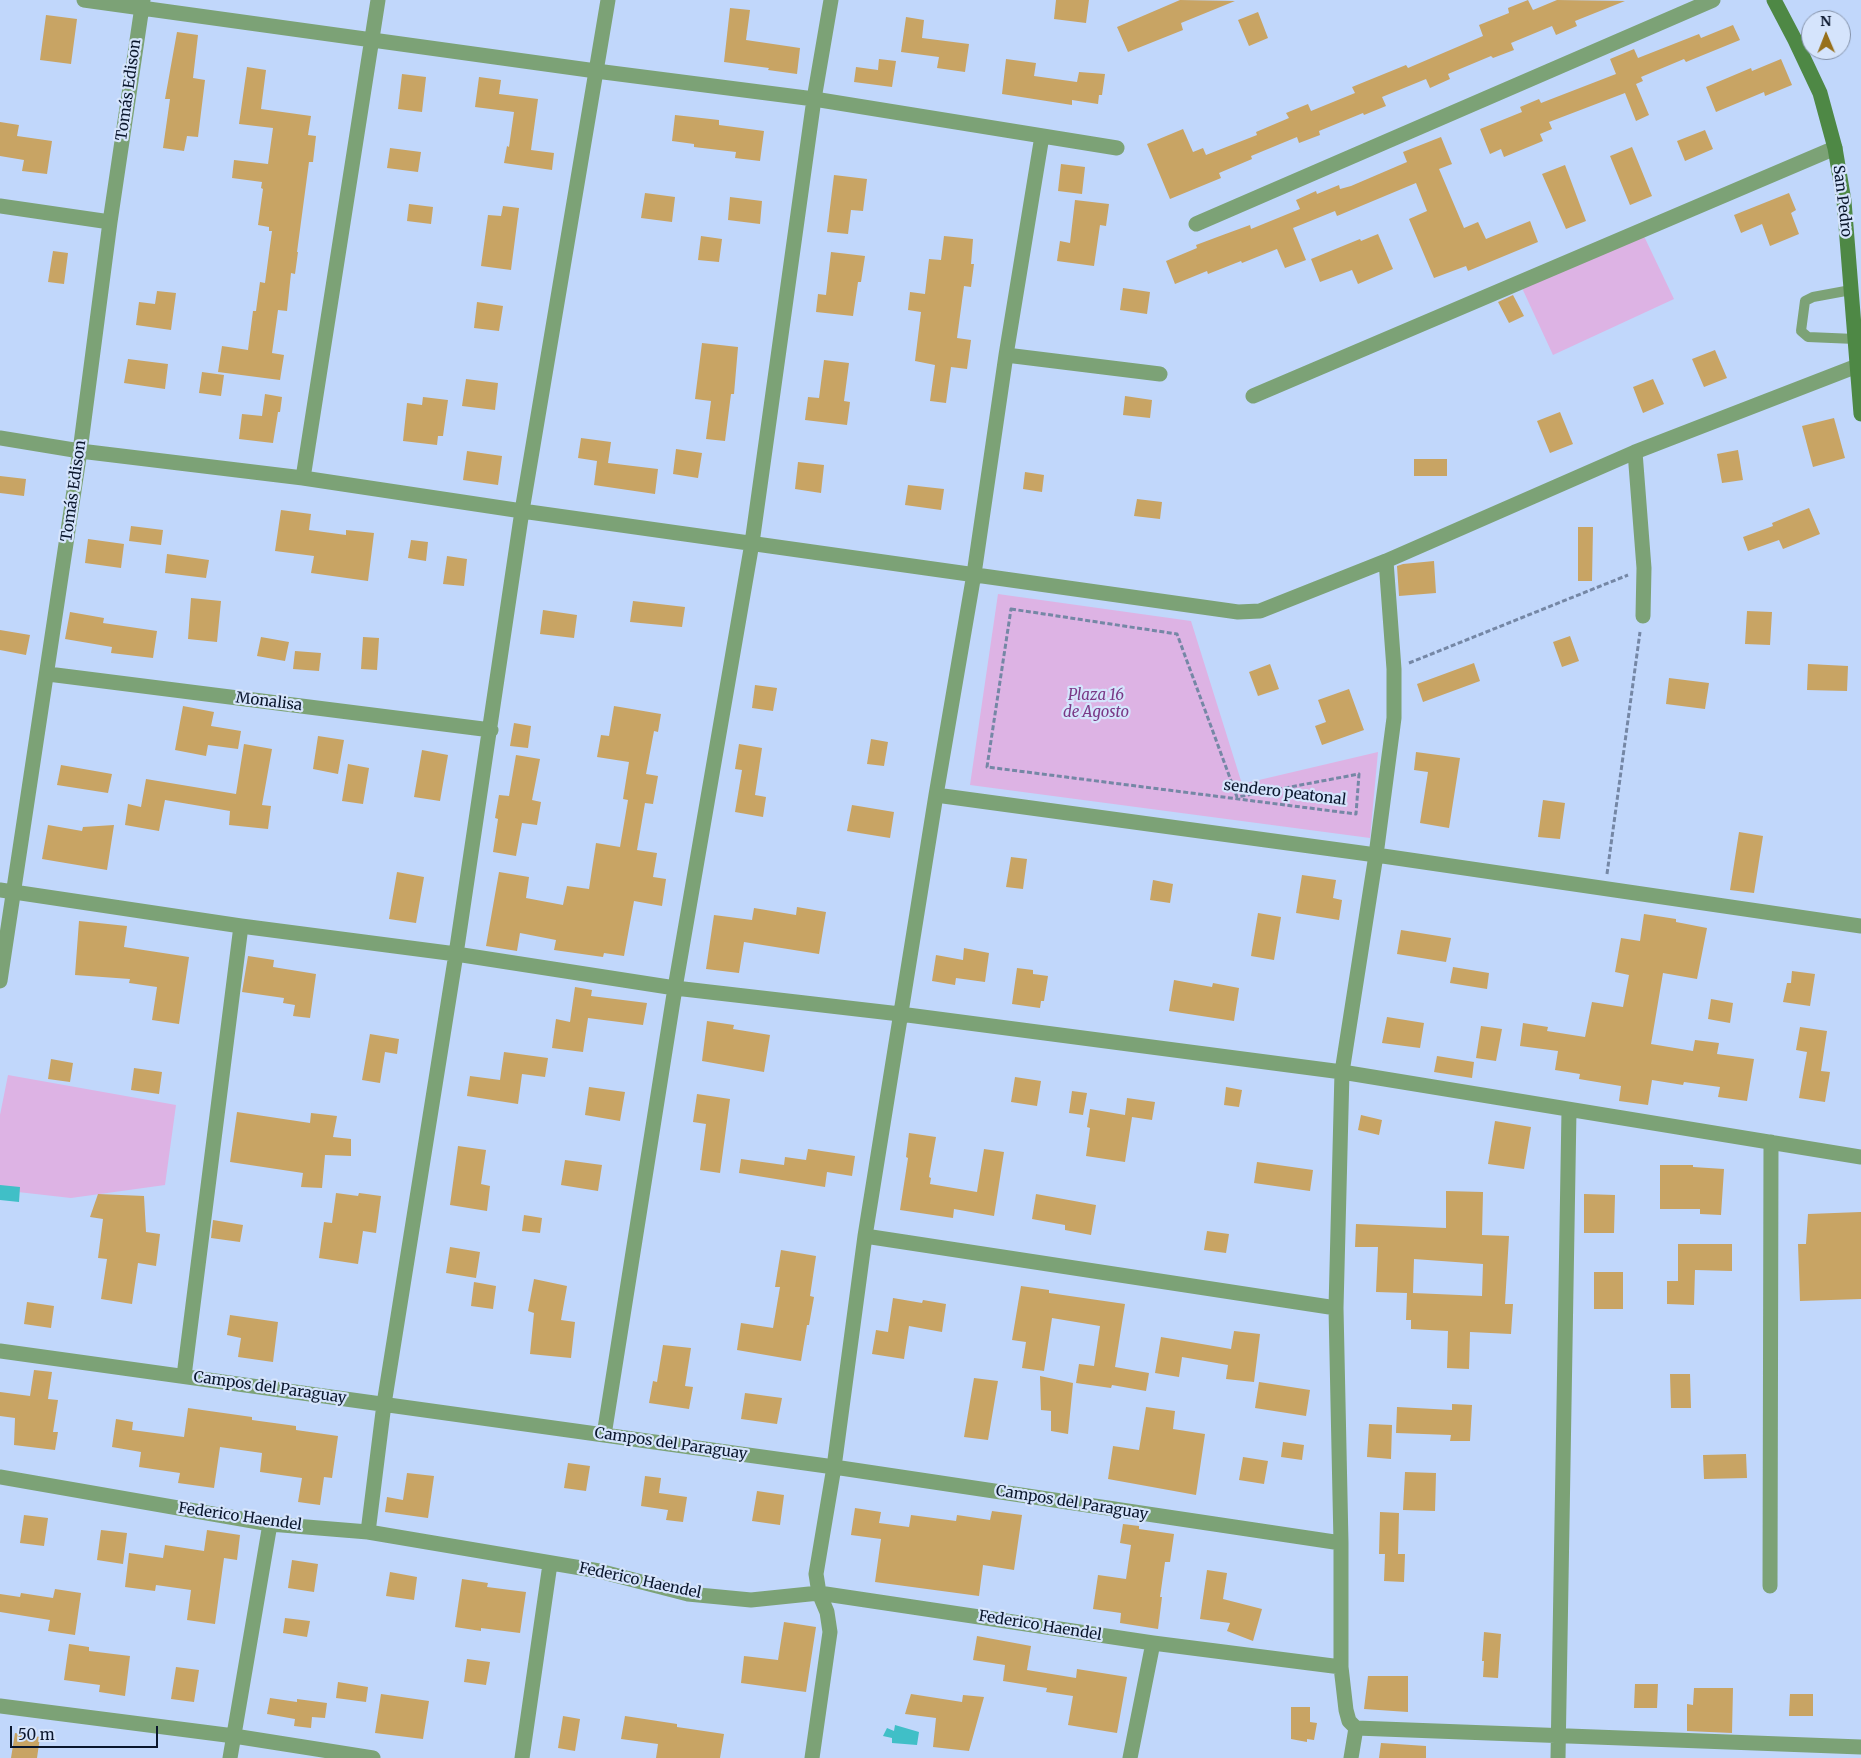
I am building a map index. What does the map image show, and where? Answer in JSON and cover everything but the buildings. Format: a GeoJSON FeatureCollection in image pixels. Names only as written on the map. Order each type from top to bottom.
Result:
{"type":"FeatureCollection","features":[{"type":"Feature","properties":{"kind":"main road","name":"San Pedro"},"geometry":{"type":"LineString","coordinates":[[1774,0],[1820,93],[1835,148],[1844,201],[1861,414]]}},
{"type":"Feature","properties":{"kind":"street"},"geometry":{"type":"LineString","coordinates":[[84,0],[142,4],[596,71],[814,98],[1117,148]]}},
{"type":"Feature","properties":{"kind":"street"},"geometry":{"type":"LineString","coordinates":[[303,478],[378,0]]}},
{"type":"Feature","properties":{"kind":"street"},"geometry":{"type":"LineString","coordinates":[[368,1532],[384,1404],[491,730],[522,511],[608,0]]}},
{"type":"Feature","properties":{"kind":"street"},"geometry":{"type":"LineString","coordinates":[[604,1435],[675,988],[752,543],[814,98],[831,0]]}},
{"type":"Feature","properties":{"kind":"street"},"geometry":{"type":"LineString","coordinates":[[1196,224],[1713,0]]}},
{"type":"Feature","properties":{"kind":"street","name":"Tomás Edison"},"geometry":{"type":"LineString","coordinates":[[0,981],[6,891],[48,674],[142,4]]}},
{"type":"Feature","properties":{"kind":"street"},"geometry":{"type":"LineString","coordinates":[[812,1758],[830,1632],[827,1612],[818,1593],[816,1574],[834,1467],[865,1236],[936,795],[974,574],[1006,355],[1042,136]]}},
{"type":"Feature","properties":{"kind":"street"},"geometry":{"type":"LineString","coordinates":[[1253,396],[1835,148]]}},
{"type":"Feature","properties":{"kind":"street"},"geometry":{"type":"LineString","coordinates":[[0,206],[110,222]]}},
{"type":"Feature","properties":{"kind":"street"},"geometry":{"type":"LineString","coordinates":[[1006,355],[1160,374]]}},
{"type":"Feature","properties":{"kind":"street"},"geometry":{"type":"LineString","coordinates":[[0,438],[80,451],[303,478],[522,511],[1238,612],[1260,611],[1386,561],[1635,452],[1857,366]]}},
{"type":"Feature","properties":{"kind":"street"},"geometry":{"type":"LineString","coordinates":[[1635,452],[1644,568],[1642,616]]}},
{"type":"Feature","properties":{"kind":"street"},"geometry":{"type":"LineString","coordinates":[[1386,561],[1394,669],[1394,718],[1376,855],[1342,1072],[1336,1308],[1341,1543],[1341,1667],[1349,1720],[1356,1728],[1861,1747]]}},
{"type":"Feature","properties":{"kind":"street","name":"Monalisa"},"geometry":{"type":"LineString","coordinates":[[48,674],[491,730]]}},
{"type":"Feature","properties":{"kind":"street"},"geometry":{"type":"LineString","coordinates":[[936,795],[1376,855],[1861,926]]}},
{"type":"Feature","properties":{"kind":"street"},"geometry":{"type":"LineString","coordinates":[[6,891],[241,926],[456,954],[675,988],[900,1014],[1342,1072],[1861,1157]]}},
{"type":"Feature","properties":{"kind":"street"},"geometry":{"type":"LineString","coordinates":[[184,1376],[241,926]]}},
{"type":"Feature","properties":{"kind":"street"},"geometry":{"type":"LineString","coordinates":[[1558,1758],[1569,1110]]}},
{"type":"Feature","properties":{"kind":"street"},"geometry":{"type":"LineString","coordinates":[[1770,1586],[1771,1142]]}},
{"type":"Feature","properties":{"kind":"street"},"geometry":{"type":"LineString","coordinates":[[865,1236],[1336,1308]]}},
{"type":"Feature","properties":{"kind":"street","name":"Campos del Paraguay"},"geometry":{"type":"LineString","coordinates":[[0,1350],[834,1467],[1341,1543]]}},
{"type":"Feature","properties":{"kind":"street","name":"Federico Haendel"},"geometry":{"type":"LineString","coordinates":[[0,1477],[270,1524],[368,1532],[598,1571],[688,1594],[751,1600],[818,1593],[1153,1643],[1341,1667]]}},
{"type":"Feature","properties":{"kind":"street"},"geometry":{"type":"LineString","coordinates":[[230,1758],[270,1524]]}},
{"type":"Feature","properties":{"kind":"street"},"geometry":{"type":"LineString","coordinates":[[522,1758],[550,1564]]}},
{"type":"Feature","properties":{"kind":"street"},"geometry":{"type":"LineString","coordinates":[[1130,1758],[1153,1643]]}},
{"type":"Feature","properties":{"kind":"street"},"geometry":{"type":"LineString","coordinates":[[0,1706],[234,1736],[373,1758]]}},
{"type":"Feature","properties":{"kind":"street"},"geometry":{"type":"LineString","coordinates":[[1351,1758],[1356,1728]]}},
{"type":"Feature","properties":{"kind":"lane"},"geometry":{"type":"LineString","coordinates":[[1851,290],[1812,297],[1806,301],[1801,331],[1808,337],[1855,339]]}},
{"type":"Feature","properties":{"kind":"path"},"geometry":{"type":"LineString","coordinates":[[1394,669],[1644,568]]}},
{"type":"Feature","properties":{"kind":"path","name":"sendero peatonal"},"geometry":{"type":"LineString","coordinates":[[1011,608],[1177,634],[1237,797],[1359,774],[1356,814],[987,766],[1011,608]]}},
{"type":"Feature","properties":{"kind":"path"},"geometry":{"type":"LineString","coordinates":[[1605,889],[1642,616]]}},
{"type":"Feature","properties":{"kind":"green space"},"geometry":{"type":"Polygon","coordinates":[[[1642,232],[1674,299],[1553,355],[1522,288],[1642,232]]]}},
{"type":"Feature","properties":{"kind":"green space","name":"Plaza 16 de Agosto"},"geometry":{"type":"Polygon","coordinates":[[[998,594],[1191,621],[1242,784],[1378,752],[1370,838],[970,785],[998,594]]]}},
{"type":"Feature","properties":{"kind":"green space"},"geometry":{"type":"Polygon","coordinates":[[[8,1075],[176,1105],[165,1185],[71,1198],[0,1190],[0,1115],[8,1075]]]}},
{"type":"Feature","properties":{"kind":"shaded area"},"geometry":{"type":"Polygon","coordinates":[[[0,1185],[20,1187],[19,1202],[0,1200],[0,1185]]]}},
{"type":"Feature","properties":{"kind":"shaded area"},"geometry":{"type":"Polygon","coordinates":[[[895,1725],[919,1732],[917,1745],[892,1743],[892,1738],[883,1736],[887,1728],[894,1731],[895,1725]]]}}]}
